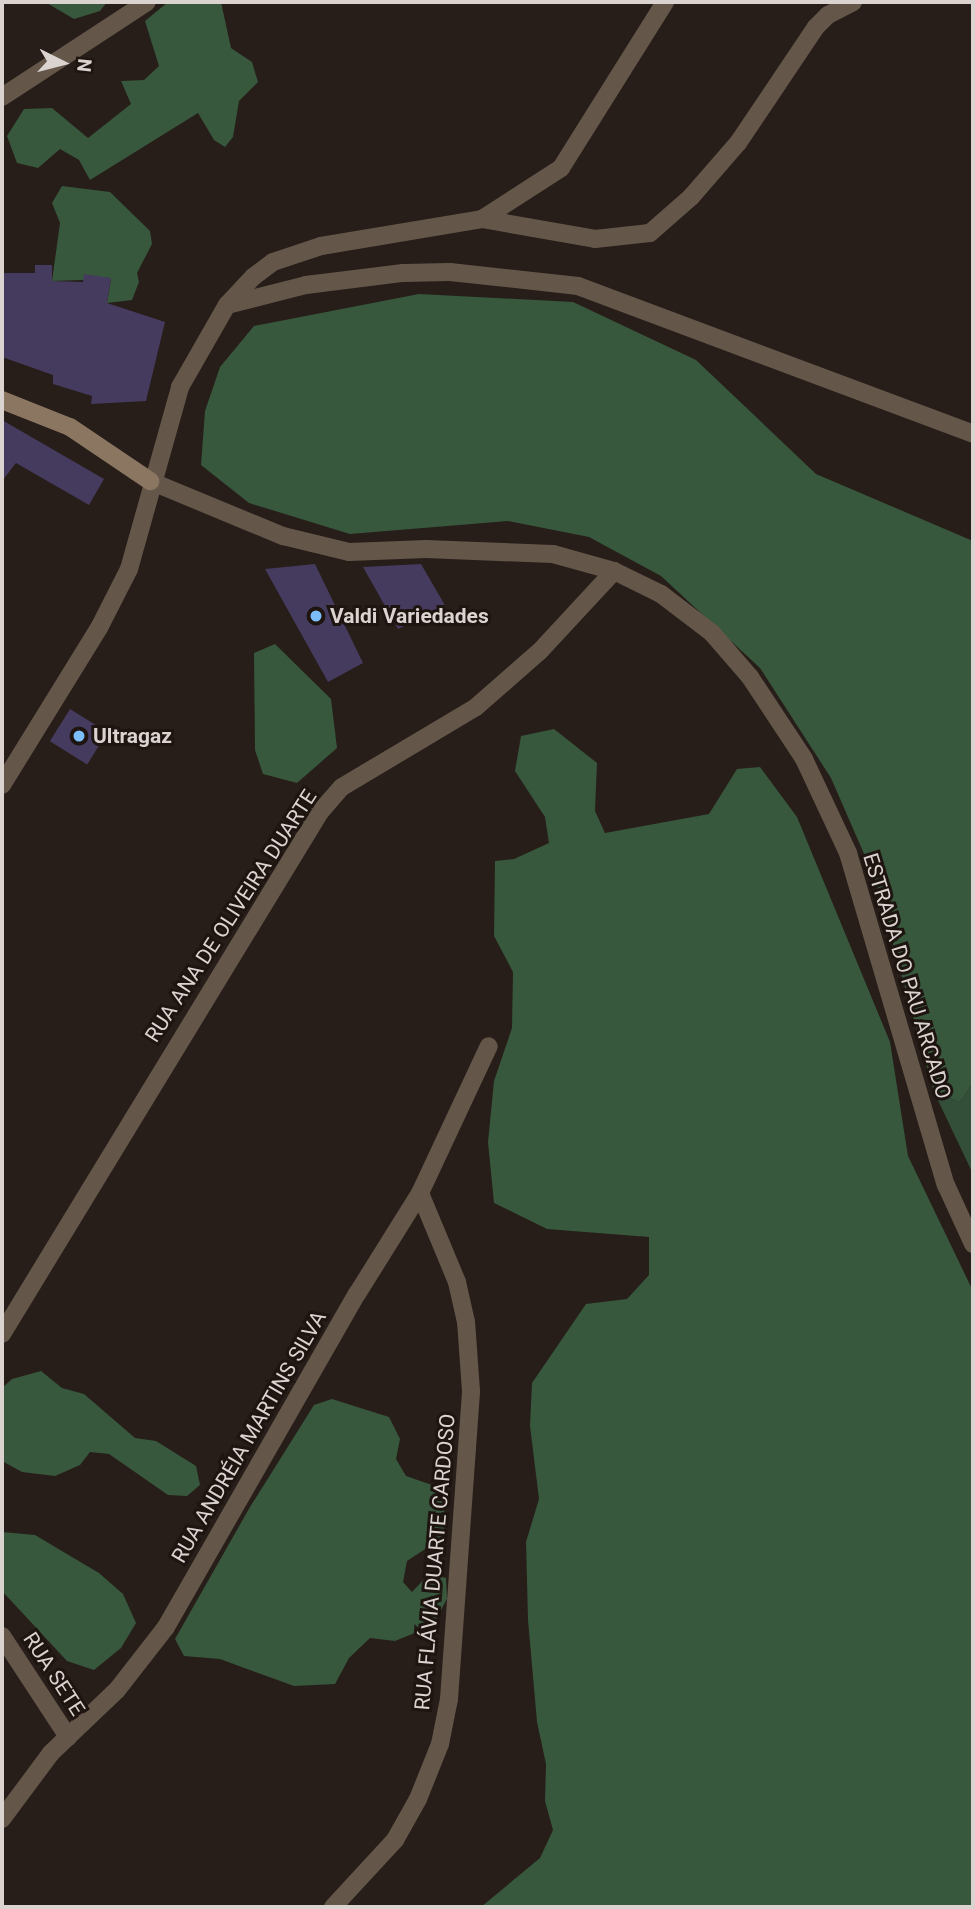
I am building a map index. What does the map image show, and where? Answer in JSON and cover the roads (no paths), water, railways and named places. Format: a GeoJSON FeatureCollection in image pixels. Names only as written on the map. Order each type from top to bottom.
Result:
{"type":"FeatureCollection","features":[{"type":"Feature","properties":{"kind":"street"},"geometry":{"type":"LineString","coordinates":[[2,97],[147,2]]}},
{"type":"Feature","properties":{"kind":"street"},"geometry":{"type":"LineString","coordinates":[[482,219],[561,168],[665,2]]}},
{"type":"Feature","properties":{"kind":"street"},"geometry":{"type":"LineString","coordinates":[[2,785],[99,628],[129,569],[147,515],[150,481],[180,387],[227,305],[273,262],[321,246],[482,219],[595,239],[650,233],[691,197],[737,143],[816,27],[828,15],[853,2]]}},
{"type":"Feature","properties":{"kind":"street"},"geometry":{"type":"LineString","coordinates":[[227,305],[306,285],[402,273],[450,272],[578,286],[973,434]]}},
{"type":"Feature","properties":{"kind":"street"},"geometry":{"type":"LineString","coordinates":[[2,400],[70,427],[150,481]]}},
{"type":"Feature","properties":{"kind":"street","name":"ESTRADA DO PAU ARCADO"},"geometry":{"type":"LineString","coordinates":[[150,481],[283,536],[349,552],[426,549],[553,554],[614,571],[660,594],[712,633],[750,677],[804,760],[852,866],[946,1185],[973,1244]]}},
{"type":"Feature","properties":{"kind":"street","name":"RUA ANA DE OLIVEIRA DUARTE"},"geometry":{"type":"LineString","coordinates":[[2,1334],[320,812],[342,787],[476,707],[540,651],[614,571]]}},
{"type":"Feature","properties":{"kind":"street","name":"RUA ANDRÉIA MARTINS SILVA"},"geometry":{"type":"LineString","coordinates":[[2,1819],[68,1737],[117,1690],[166,1627],[357,1294],[420,1193],[489,1046]]}},
{"type":"Feature","properties":{"kind":"street","name":"RUA FLÁVIA DUARTE CARDOSO"},"geometry":{"type":"LineString","coordinates":[[333,1907],[395,1840],[418,1799],[440,1744],[449,1699],[471,1391],[466,1322],[457,1282],[420,1193]]}},
{"type":"Feature","properties":{"kind":"street","name":"RUA SETE"},"geometry":{"type":"LineString","coordinates":[[2,1636],[68,1737]]}},
{"type":"Feature","properties":{"kind":"place","name":"Valdi Variedades"},"geometry":{"type":"Point","coordinates":[316,616]}},
{"type":"Feature","properties":{"kind":"place","name":"Ultragaz"},"geometry":{"type":"Point","coordinates":[79,736]}}]}
